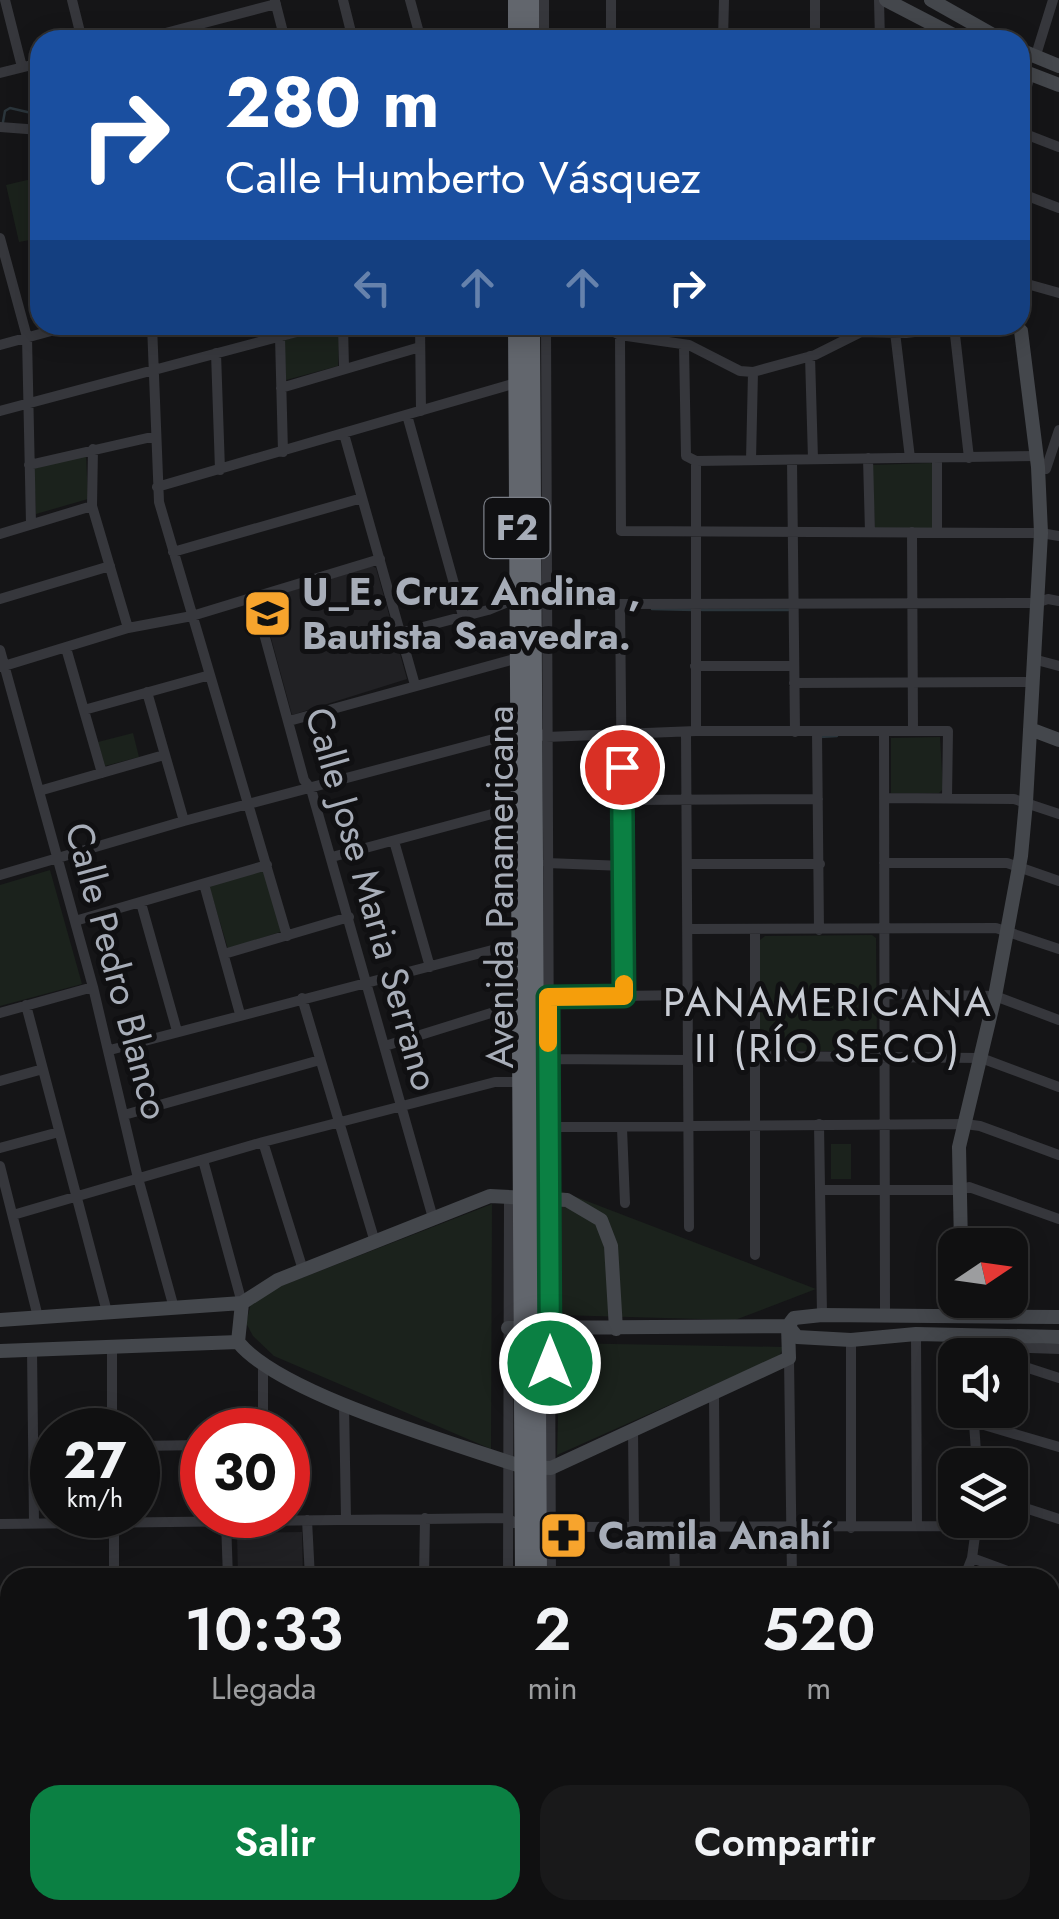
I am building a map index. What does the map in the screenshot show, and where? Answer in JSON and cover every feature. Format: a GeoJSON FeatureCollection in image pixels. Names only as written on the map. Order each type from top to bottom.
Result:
{"type":"FeatureCollection","features":[{"type":"Feature","properties":{"kind":"highway"},"geometry":{"type":"LineString","coordinates":[[517,0],[517,30]]}},
{"type":"Feature","properties":{"kind":"highway"},"geometry":{"type":"LineString","coordinates":[[530,0],[530,30]]}},
{"type":"Feature","properties":{"kind":"highway","name":"Avenida Panamericana"},"geometry":{"type":"LineString","coordinates":[[516,335],[532,599],[518,658],[532,733],[518,810],[520,1082],[528,1198]]}},
{"type":"Feature","properties":{"kind":"highway","name":"Avenida Panamericana"},"geometry":{"type":"LineString","coordinates":[[528,1328],[531,335]]}},
{"type":"Feature","properties":{"kind":"highway","name":"F2"},"geometry":{"type":"LineString","coordinates":[[528,1328],[530,1466],[537,1568]]}},
{"type":"Feature","properties":{"kind":"highway","name":"F2"},"geometry":{"type":"LineString","coordinates":[[522,1568],[515,1523],[530,1466]]}},
{"type":"Feature","properties":{"kind":"street"},"geometry":{"type":"LineString","coordinates":[[5,0],[22,67]]}},
{"type":"Feature","properties":{"kind":"street"},"geometry":{"type":"LineString","coordinates":[[72,0],[80,30]]}},
{"type":"Feature","properties":{"kind":"street"},"geometry":{"type":"LineString","coordinates":[[343,0],[350,30]]}},
{"type":"Feature","properties":{"kind":"street"},"geometry":{"type":"LineString","coordinates":[[410,0],[418,30]]}},
{"type":"Feature","properties":{"kind":"street"},"geometry":{"type":"LineString","coordinates":[[544,0],[544,30]]}},
{"type":"Feature","properties":{"kind":"street"},"geometry":{"type":"LineString","coordinates":[[611,0],[611,30]]}},
{"type":"Feature","properties":{"kind":"street"},"geometry":{"type":"LineString","coordinates":[[723,30],[724,0]]}},
{"type":"Feature","properties":{"kind":"street"},"geometry":{"type":"LineString","coordinates":[[815,0],[815,30]]}},
{"type":"Feature","properties":{"kind":"street"},"geometry":{"type":"LineString","coordinates":[[881,30],[883,0],[936,30]]}},
{"type":"Feature","properties":{"kind":"street"},"geometry":{"type":"LineString","coordinates":[[930,0],[946,5],[986,30]]}},
{"type":"Feature","properties":{"kind":"street"},"geometry":{"type":"LineString","coordinates":[[1030,65],[1052,0]]}},
{"type":"Feature","properties":{"kind":"street"},"geometry":{"type":"LineString","coordinates":[[174,30],[276,2],[283,30]]}},
{"type":"Feature","properties":{"kind":"street"},"geometry":{"type":"LineString","coordinates":[[1030,55],[1059,66]]}},
{"type":"Feature","properties":{"kind":"street"},"geometry":{"type":"LineString","coordinates":[[0,73],[30,65]]}},
{"type":"Feature","properties":{"kind":"street"},"geometry":{"type":"LineString","coordinates":[[1030,74],[1059,85]]}},
{"type":"Feature","properties":{"kind":"street"},"geometry":{"type":"LineString","coordinates":[[0,128],[30,130]]}},
{"type":"Feature","properties":{"kind":"street"},"geometry":{"type":"LineString","coordinates":[[1030,136],[1059,147]]}},
{"type":"Feature","properties":{"kind":"street"},"geometry":{"type":"LineString","coordinates":[[1030,197],[1059,208]]}},
{"type":"Feature","properties":{"kind":"street"},"geometry":{"type":"LineString","coordinates":[[0,238],[27,338],[30,524]]}},
{"type":"Feature","properties":{"kind":"street"},"geometry":{"type":"LineString","coordinates":[[1030,285],[1059,293]]}},
{"type":"Feature","properties":{"kind":"street"},"geometry":{"type":"LineString","coordinates":[[0,344],[38,335]]}},
{"type":"Feature","properties":{"kind":"street"},"geometry":{"type":"LineString","coordinates":[[152,335],[157,487],[288,936]]}},
{"type":"Feature","properties":{"kind":"street"},"geometry":{"type":"LineString","coordinates":[[0,411],[287,335]]}},
{"type":"Feature","properties":{"kind":"street"},"geometry":{"type":"LineString","coordinates":[[343,335],[344,368]]}},
{"type":"Feature","properties":{"kind":"street"},"geometry":{"type":"LineString","coordinates":[[420,335],[421,411]]}},
{"type":"Feature","properties":{"kind":"street","name":"Avenida Panamericana"},"geometry":{"type":"LineString","coordinates":[[532,599],[545,335]]}},
{"type":"Feature","properties":{"kind":"street"},"geometry":{"type":"LineString","coordinates":[[855,335],[810,356],[753,372],[740,370],[699,348],[620,335],[621,531],[1059,536]]}},
{"type":"Feature","properties":{"kind":"street"},"geometry":{"type":"LineString","coordinates":[[895,335],[910,458]]}},
{"type":"Feature","properties":{"kind":"street"},"geometry":{"type":"LineString","coordinates":[[955,335],[969,458]]}},
{"type":"Feature","properties":{"kind":"street"},"geometry":{"type":"LineString","coordinates":[[960,1228],[959,1147],[995,996],[1019,866],[1026,802],[1040,464],[1021,335]]}},
{"type":"Feature","properties":{"kind":"street"},"geometry":{"type":"LineString","coordinates":[[280,337],[283,452]]}},
{"type":"Feature","properties":{"kind":"street"},"geometry":{"type":"LineString","coordinates":[[684,344],[686,456],[696,461],[969,458],[1040,464],[1059,474]]}},
{"type":"Feature","properties":{"kind":"street"},"geometry":{"type":"LineString","coordinates":[[281,388],[420,348]]}},
{"type":"Feature","properties":{"kind":"street"},"geometry":{"type":"LineString","coordinates":[[216,353],[220,470]]}},
{"type":"Feature","properties":{"kind":"street"},"geometry":{"type":"LineString","coordinates":[[810,356],[813,459]]}},
{"type":"Feature","properties":{"kind":"street"},"geometry":{"type":"LineString","coordinates":[[752,460],[753,372]]}},
{"type":"Feature","properties":{"kind":"street"},"geometry":{"type":"LineString","coordinates":[[157,487],[516,382]]}},
{"type":"Feature","properties":{"kind":"street"},"geometry":{"type":"LineString","coordinates":[[407,415],[463,616]]}},
{"type":"Feature","properties":{"kind":"street"},"geometry":{"type":"LineString","coordinates":[[1040,464],[1059,430]]}},
{"type":"Feature","properties":{"kind":"street"},"geometry":{"type":"LineString","coordinates":[[344,434],[414,686]]}},
{"type":"Feature","properties":{"kind":"street"},"geometry":{"type":"LineString","coordinates":[[29,464],[156,436]]}},
{"type":"Feature","properties":{"kind":"street"},"geometry":{"type":"LineString","coordinates":[[93,449],[92,506],[128,628]]}},
{"type":"Feature","properties":{"kind":"street"},"geometry":{"type":"LineString","coordinates":[[868,458],[870,532]]}},
{"type":"Feature","properties":{"kind":"street"},"geometry":{"type":"LineString","coordinates":[[937,533],[938,458]]}},
{"type":"Feature","properties":{"kind":"street"},"geometry":{"type":"LineString","coordinates":[[792,460],[796,732]]}},
{"type":"Feature","properties":{"kind":"street"},"geometry":{"type":"LineString","coordinates":[[689,1226],[687,799],[695,666],[696,461]]}},
{"type":"Feature","properties":{"kind":"street"},"geometry":{"type":"LineString","coordinates":[[174,552],[362,498]]}},
{"type":"Feature","properties":{"kind":"street"},"geometry":{"type":"LineString","coordinates":[[0,534],[92,506]]}},
{"type":"Feature","properties":{"kind":"street"},"geometry":{"type":"LineString","coordinates":[[912,532],[912,731]]}},
{"type":"Feature","properties":{"kind":"street"},"geometry":{"type":"LineString","coordinates":[[2,666],[128,628],[192,616],[380,559]]}},
{"type":"Feature","properties":{"kind":"street"},"geometry":{"type":"LineString","coordinates":[[0,599],[110,566]]}},
{"type":"Feature","properties":{"kind":"street","name":"Calle Jose Maria Serrano"},"geometry":{"type":"LineString","coordinates":[[254,597],[304,780],[311,789],[368,982],[432,1218]]}},
{"type":"Feature","properties":{"kind":"street"},"geometry":{"type":"LineString","coordinates":[[400,633],[532,599],[620,604],[1036,603],[1048,599],[1059,602]]}},
{"type":"Feature","properties":{"kind":"street"},"geometry":{"type":"LineString","coordinates":[[620,604],[624,996]]}},
{"type":"Feature","properties":{"kind":"street"},"geometry":{"type":"LineString","coordinates":[[66,648],[102,773]]}},
{"type":"Feature","properties":{"kind":"street","name":"Calle Pedro Blanco"},"geometry":{"type":"LineString","coordinates":[[0,650],[94,987],[138,1178],[174,1308]]}},
{"type":"Feature","properties":{"kind":"street"},"geometry":{"type":"LineString","coordinates":[[288,721],[518,658]]}},
{"type":"Feature","properties":{"kind":"street"},"geometry":{"type":"LineString","coordinates":[[1033,659],[1059,666]]}},
{"type":"Feature","properties":{"kind":"street"},"geometry":{"type":"LineString","coordinates":[[695,666],[794,666]]}},
{"type":"Feature","properties":{"kind":"street"},"geometry":{"type":"LineString","coordinates":[[84,710],[210,675]]}},
{"type":"Feature","properties":{"kind":"street"},"geometry":{"type":"LineString","coordinates":[[794,682],[1032,682]]}},
{"type":"Feature","properties":{"kind":"street"},"geometry":{"type":"LineString","coordinates":[[147,692],[184,822]]}},
{"type":"Feature","properties":{"kind":"street"},"geometry":{"type":"LineString","coordinates":[[1030,729],[1059,740]]}},
{"type":"Feature","properties":{"kind":"street"},"geometry":{"type":"LineString","coordinates":[[884,731],[885,1315]]}},
{"type":"Feature","properties":{"kind":"street"},"geometry":{"type":"LineString","coordinates":[[0,875],[184,822],[532,733],[948,731],[947,798]]}},
{"type":"Feature","properties":{"kind":"street"},"geometry":{"type":"LineString","coordinates":[[816,732],[819,930]]}},
{"type":"Feature","properties":{"kind":"street","name":"Avenida Panamericana"},"geometry":{"type":"LineString","coordinates":[[528,1328],[528,1198],[549,1127],[547,864],[532,733]]}},
{"type":"Feature","properties":{"kind":"street"},"geometry":{"type":"LineString","coordinates":[[39,791],[164,756]]}},
{"type":"Feature","properties":{"kind":"street"},"geometry":{"type":"LineString","coordinates":[[884,798],[1026,802],[1059,814]]}},
{"type":"Feature","properties":{"kind":"street"},"geometry":{"type":"LineString","coordinates":[[624,800],[818,799]]}},
{"type":"Feature","properties":{"kind":"street"},"geometry":{"type":"LineString","coordinates":[[332,857],[518,810]]}},
{"type":"Feature","properties":{"kind":"street"},"geometry":{"type":"LineString","coordinates":[[394,841],[430,966]]}},
{"type":"Feature","properties":{"kind":"street"},"geometry":{"type":"LineString","coordinates":[[884,863],[1007,863],[1059,882]]}},
{"type":"Feature","properties":{"kind":"street"},"geometry":{"type":"LineString","coordinates":[[547,864],[624,866]]}},
{"type":"Feature","properties":{"kind":"street"},"geometry":{"type":"LineString","coordinates":[[688,864],[820,864]]}},
{"type":"Feature","properties":{"kind":"street"},"geometry":{"type":"LineString","coordinates":[[75,921],[267,865]]}},
{"type":"Feature","properties":{"kind":"street"},"geometry":{"type":"LineString","coordinates":[[204,884],[240,1014]]}},
{"type":"Feature","properties":{"kind":"street"},"geometry":{"type":"LineString","coordinates":[[141,903],[177,1031]]}},
{"type":"Feature","properties":{"kind":"street"},"geometry":{"type":"LineString","coordinates":[[224,954],[349,917]]}},
{"type":"Feature","properties":{"kind":"street"},"geometry":{"type":"LineString","coordinates":[[689,929],[1006,929],[1059,949]]}},
{"type":"Feature","properties":{"kind":"street"},"geometry":{"type":"LineString","coordinates":[[755,1255],[756,931]]}},
{"type":"Feature","properties":{"kind":"street"},"geometry":{"type":"LineString","coordinates":[[110,1050],[519,943]]}},
{"type":"Feature","properties":{"kind":"street"},"geometry":{"type":"LineString","coordinates":[[0,1013],[94,987]]}},
{"type":"Feature","properties":{"kind":"street"},"geometry":{"type":"LineString","coordinates":[[884,994],[995,996],[1059,1020]]}},
{"type":"Feature","properties":{"kind":"street"},"geometry":{"type":"LineString","coordinates":[[548,997],[689,995]]}},
{"type":"Feature","properties":{"kind":"street"},"geometry":{"type":"LineString","coordinates":[[302,998],[375,1242]]}},
{"type":"Feature","properties":{"kind":"street"},"geometry":{"type":"LineString","coordinates":[[26,1005],[107,1312]]}},
{"type":"Feature","properties":{"kind":"street"},"geometry":{"type":"LineString","coordinates":[[385,1046],[491,1014]]}},
{"type":"Feature","properties":{"kind":"street"},"geometry":{"type":"LineString","coordinates":[[755,1056],[981,1058],[1059,1087]]}},
{"type":"Feature","properties":{"kind":"street"},"geometry":{"type":"LineString","coordinates":[[124,1115],[320,1060]]}},
{"type":"Feature","properties":{"kind":"street"},"geometry":{"type":"LineString","coordinates":[[548,1060],[689,1060]]}},
{"type":"Feature","properties":{"kind":"street"},"geometry":{"type":"LineString","coordinates":[[0,1080],[43,1069]]}},
{"type":"Feature","properties":{"kind":"street"},"geometry":{"type":"LineString","coordinates":[[13,1215],[337,1122],[496,1082],[520,1082]]}},
{"type":"Feature","properties":{"kind":"street"},"geometry":{"type":"LineString","coordinates":[[819,1124],[822,1315]]}},
{"type":"Feature","properties":{"kind":"street"},"geometry":{"type":"LineString","coordinates":[[549,1127],[965,1124],[1059,1155]]}},
{"type":"Feature","properties":{"kind":"street"},"geometry":{"type":"LineString","coordinates":[[622,1128],[625,1202]]}},
{"type":"Feature","properties":{"kind":"street"},"geometry":{"type":"LineString","coordinates":[[0,1148],[60,1132]]}},
{"type":"Feature","properties":{"kind":"street"},"geometry":{"type":"LineString","coordinates":[[263,1142],[304,1270]]}},
{"type":"Feature","properties":{"kind":"street"},"geometry":{"type":"LineString","coordinates":[[202,1160],[242,1303],[238,1342]]}},
{"type":"Feature","properties":{"kind":"street"},"geometry":{"type":"LineString","coordinates":[[0,1166],[38,1317]]}},
{"type":"Feature","properties":{"kind":"street"},"geometry":{"type":"LineString","coordinates":[[820,1190],[969,1187],[1059,1219]]}},
{"type":"Feature","properties":{"kind":"street"},"geometry":{"type":"LineString","coordinates":[[0,1320],[242,1303],[278,1280],[490,1196],[566,1200],[602,1220],[611,1246],[616,1329]]}},
{"type":"Feature","properties":{"kind":"street"},"geometry":{"type":"LineString","coordinates":[[792,1568],[788,1326],[794,1318],[822,1315],[938,1310]]}},
{"type":"Feature","properties":{"kind":"street"},"geometry":{"type":"LineString","coordinates":[[1028,1313],[1059,1316]]}},
{"type":"Feature","properties":{"kind":"street"},"geometry":{"type":"LineString","coordinates":[[552,1568],[551,1527],[530,1466],[528,1328],[788,1326],[798,1337],[851,1340],[916,1334],[938,1338]]}},
{"type":"Feature","properties":{"kind":"street"},"geometry":{"type":"LineString","coordinates":[[916,1334],[916,1526]]}},
{"type":"Feature","properties":{"kind":"street"},"geometry":{"type":"LineString","coordinates":[[1028,1340],[1059,1337]]}},
{"type":"Feature","properties":{"kind":"street"},"geometry":{"type":"LineString","coordinates":[[851,1340],[851,1528]]}},
{"type":"Feature","properties":{"kind":"street"},"geometry":{"type":"LineString","coordinates":[[0,1350],[238,1342],[263,1366],[344,1404],[530,1466],[634,1430],[789,1358]]}},
{"type":"Feature","properties":{"kind":"street"},"geometry":{"type":"LineString","coordinates":[[112,1346],[112,1408]]}},
{"type":"Feature","properties":{"kind":"street"},"geometry":{"type":"LineString","coordinates":[[1028,1348],[1059,1349]]}},
{"type":"Feature","properties":{"kind":"street"},"geometry":{"type":"LineString","coordinates":[[32,1349],[33,1408]]}},
{"type":"Feature","properties":{"kind":"street"},"geometry":{"type":"LineString","coordinates":[[263,1366],[263,1408]]}},
{"type":"Feature","properties":{"kind":"street"},"geometry":{"type":"LineString","coordinates":[[1028,1368],[1059,1378]]}},
{"type":"Feature","properties":{"kind":"street"},"geometry":{"type":"LineString","coordinates":[[714,1393],[715,1529]]}},
{"type":"Feature","properties":{"kind":"street"},"geometry":{"type":"LineString","coordinates":[[344,1404],[346,1519]]}},
{"type":"Feature","properties":{"kind":"street"},"geometry":{"type":"LineString","coordinates":[[1006,1428],[1059,1447]]}},
{"type":"Feature","properties":{"kind":"street"},"geometry":{"type":"LineString","coordinates":[[634,1430],[634,1528]]}},
{"type":"Feature","properties":{"kind":"street"},"geometry":{"type":"LineString","coordinates":[[1028,1509],[1059,1519]]}},
{"type":"Feature","properties":{"kind":"street"},"geometry":{"type":"LineString","coordinates":[[424,1568],[425,1518]]}},
{"type":"Feature","properties":{"kind":"street"},"geometry":{"type":"LineString","coordinates":[[310,1520],[425,1518],[515,1523],[509,1568]]}},
{"type":"Feature","properties":{"kind":"street"},"geometry":{"type":"LineString","coordinates":[[0,1524],[30,1523]]}},
{"type":"Feature","properties":{"kind":"street"},"geometry":{"type":"LineString","coordinates":[[551,1527],[938,1525]]}},
{"type":"Feature","properties":{"kind":"street"},"geometry":{"type":"LineString","coordinates":[[674,1529],[674,1568]]}},
{"type":"Feature","properties":{"kind":"street"},"geometry":{"type":"LineString","coordinates":[[114,1538],[114,1568]]}},
{"type":"Feature","properties":{"kind":"street"},"geometry":{"type":"LineString","coordinates":[[227,1538],[228,1568]]}},
{"type":"Feature","properties":{"kind":"street"},"geometry":{"type":"LineString","coordinates":[[308,1538],[309,1568]]}},
{"type":"Feature","properties":{"kind":"street"},"geometry":{"type":"LineString","coordinates":[[968,1568],[975,1538]]}},
{"type":"Feature","properties":{"kind":"street"},"geometry":{"type":"LineString","coordinates":[[972,1558],[1000,1568]]}},
{"type":"Feature","properties":{"kind":"shaded area"},"geometry":{"type":"Polygon","coordinates":[[[30,179],[30,240],[19,242],[6,185],[30,179]]]}},
{"type":"Feature","properties":{"kind":"shaded area"},"geometry":{"type":"Polygon","coordinates":[[[304,335],[340,335],[338,366],[286,380],[284,340],[304,335]]]}},
{"type":"Feature","properties":{"kind":"shaded area"},"geometry":{"type":"Polygon","coordinates":[[[86,454],[88,499],[36,514],[34,467],[86,454]]]}},
{"type":"Feature","properties":{"kind":"shaded area"},"geometry":{"type":"Polygon","coordinates":[[[931,463],[932,529],[875,529],[872,465],[931,463]]]}},
{"type":"Feature","properties":{"kind":"shaded area"},"geometry":{"type":"Polygon","coordinates":[[[376,568],[407,679],[292,715],[262,605],[264,599],[376,568]]]}},
{"type":"Feature","properties":{"kind":"shaded area"},"geometry":{"type":"Polygon","coordinates":[[[133,733],[139,757],[105,766],[98,742],[133,733]]]}},
{"type":"Feature","properties":{"kind":"shaded area"},"geometry":{"type":"Polygon","coordinates":[[[940,737],[943,789],[939,793],[891,793],[891,738],[940,737]]]}},
{"type":"Feature","properties":{"kind":"shaded area"},"geometry":{"type":"Polygon","coordinates":[[[263,869],[283,931],[228,949],[209,886],[263,869]]]}},
{"type":"Feature","properties":{"kind":"shaded area"},"geometry":{"type":"Polygon","coordinates":[[[50,870],[82,984],[0,1006],[0,885],[50,870]]]}},
{"type":"Feature","properties":{"kind":"shaded area"},"geometry":{"type":"Polygon","coordinates":[[[765,936],[876,938],[874,1051],[763,1051],[760,940],[765,936]]]}},
{"type":"Feature","properties":{"kind":"shaded area"},"geometry":{"type":"Polygon","coordinates":[[[831,1144],[851,1144],[851,1179],[831,1179],[831,1144]]]}},
{"type":"Feature","properties":{"kind":"shaded area"},"geometry":{"type":"Polygon","coordinates":[[[558,1190],[816,1289],[735,1320],[558,1315],[558,1190]]]}},
{"type":"Feature","properties":{"kind":"shaded area"},"geometry":{"type":"Polygon","coordinates":[[[492,1204],[491,1449],[274,1356],[253,1336],[246,1323],[251,1303],[276,1288],[492,1204]]]}},
{"type":"Feature","properties":{"kind":"shaded area"},"geometry":{"type":"Polygon","coordinates":[[[560,1343],[784,1347],[779,1356],[557,1455],[560,1343]]]}},
{"type":"Feature","properties":{"kind":"shaded area"},"geometry":{"type":"Polygon","coordinates":[[[237,1538],[302,1538],[303,1568],[238,1568],[237,1538]]]}},
{"type":"Feature","properties":{"kind":"waterway"},"geometry":{"type":"LineString","coordinates":[[3,122],[5,111],[10,108],[30,113]]}},
{"type":"Feature","properties":{"kind":"waterway"},"geometry":{"type":"LineString","coordinates":[[556,608],[599,608]]}},
{"type":"Feature","properties":{"kind":"waterway"},"geometry":{"type":"LineString","coordinates":[[652,609],[694,610]]}},
{"type":"Feature","properties":{"kind":"waterway"},"geometry":{"type":"LineString","coordinates":[[702,610],[788,610]]}},
{"type":"Feature","properties":{"kind":"waterway"},"geometry":{"type":"LineString","coordinates":[[820,737],[837,736]]}},
{"type":"Feature","properties":{"kind":"slow traffic"},"geometry":{"type":"LineString","coordinates":[[548,1043],[548,997],[624,996],[624,984]]}},
{"type":"Feature","properties":{"kind":"place","name":"U_E. Cruz Andina , Bautista Saavedra."},"geometry":{"type":"Point","coordinates":[267,614]}},
{"type":"Feature","properties":{"kind":"place","name":"Camila Anahí"},"geometry":{"type":"Point","coordinates":[563,1536]}},
{"type":"Feature","properties":{"kind":"district","name":"PANAMERICANA II (RÍO SECO)"},"geometry":{"type":"Point","coordinates":[828,1025]}},
{"type":"Feature","properties":{"kind":"route"},"geometry":{"type":"LineString","coordinates":[[550,1363],[548,997],[624,996],[622,767]]}}]}
